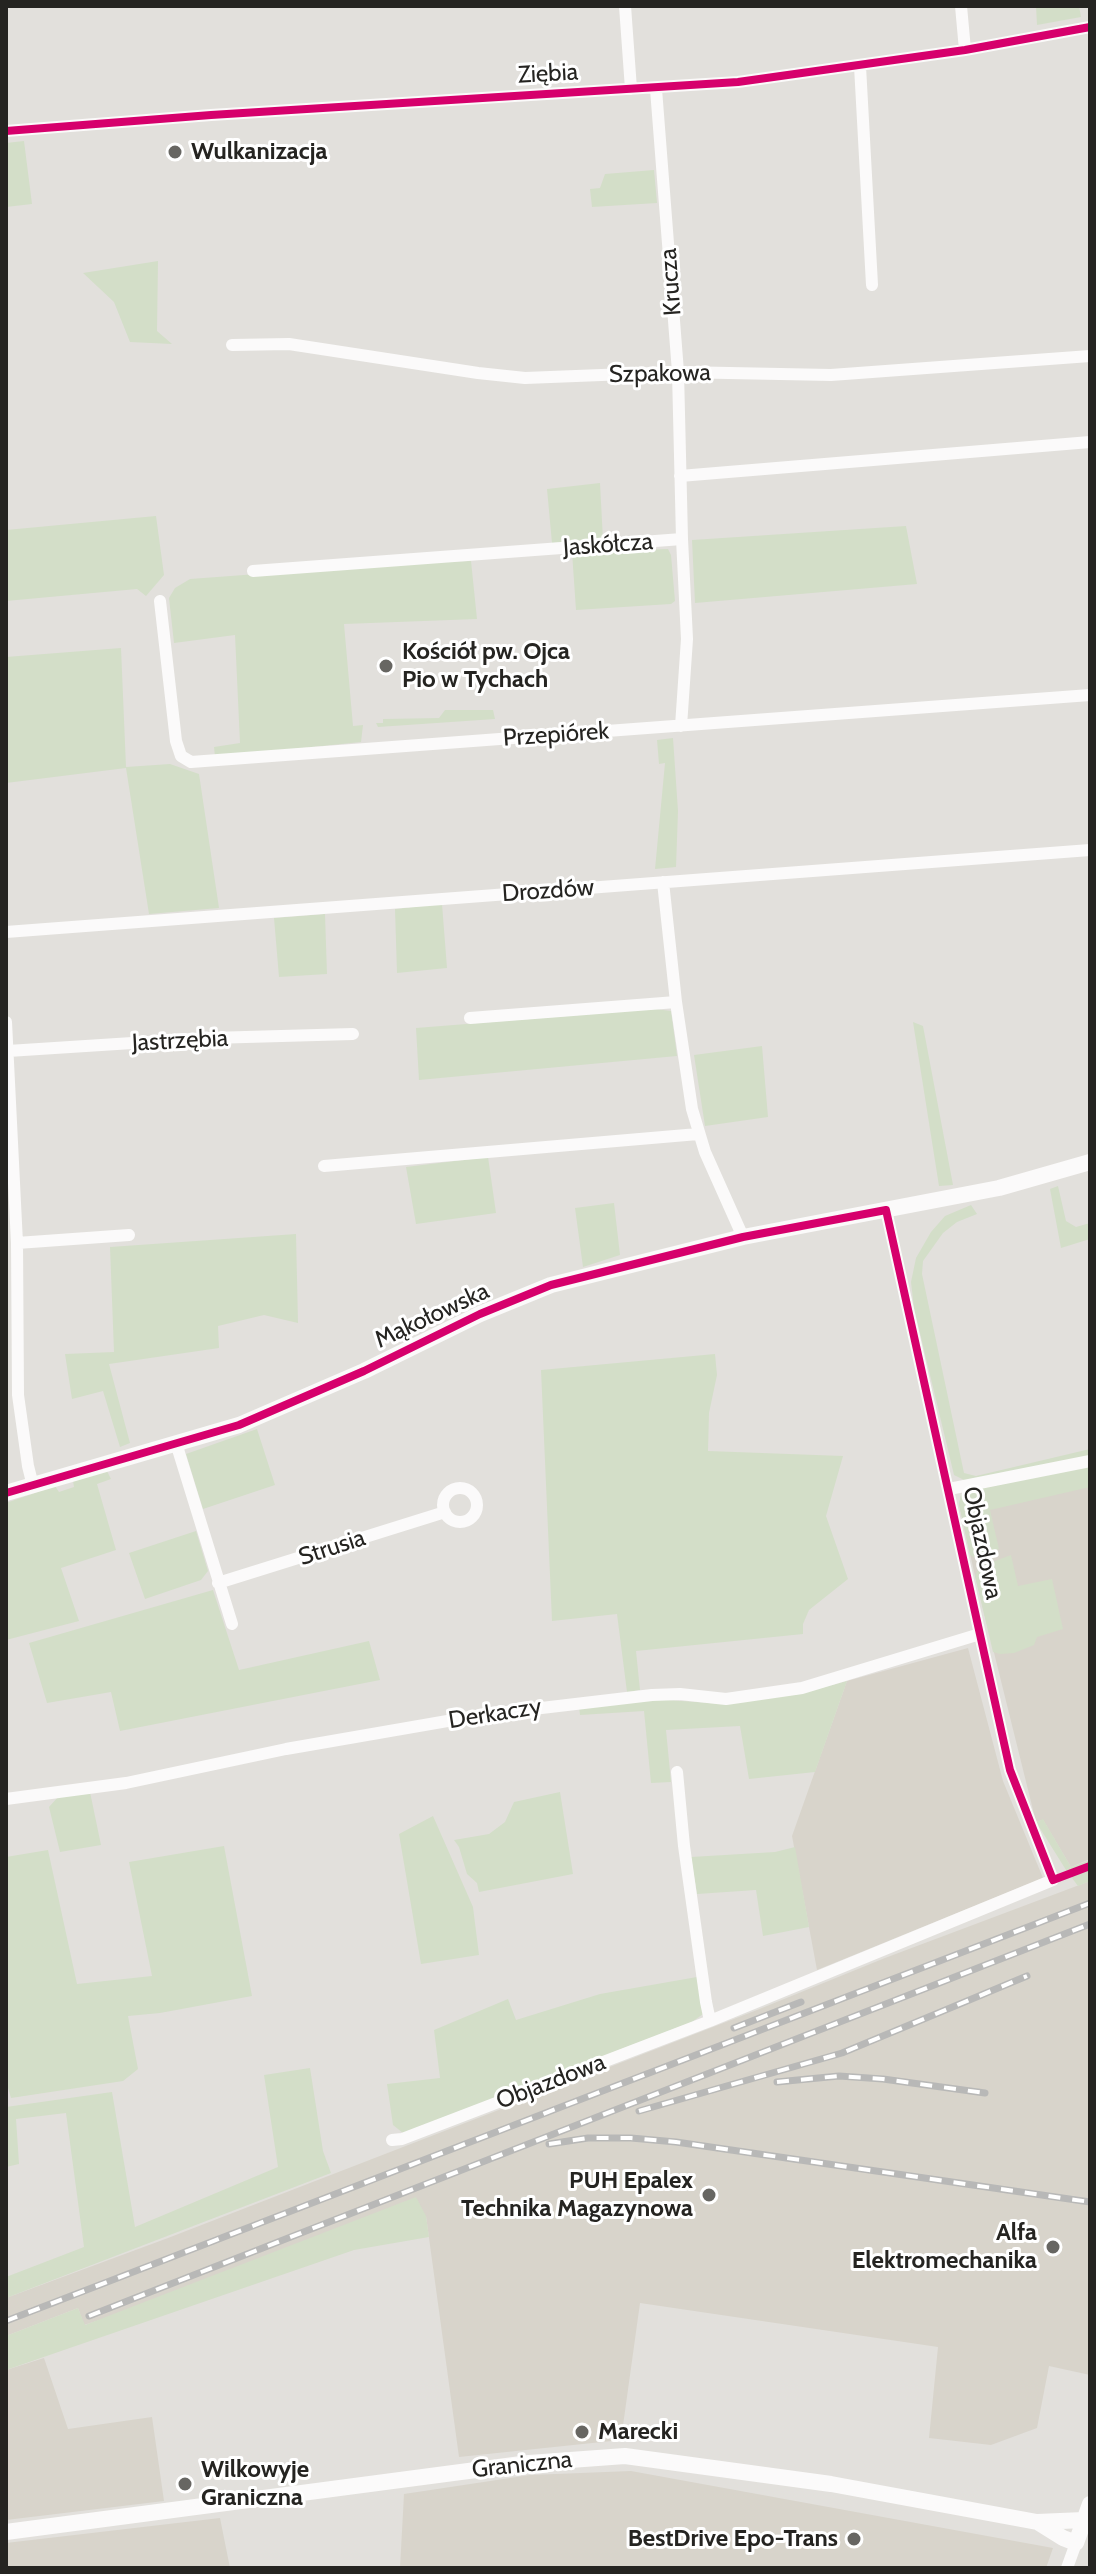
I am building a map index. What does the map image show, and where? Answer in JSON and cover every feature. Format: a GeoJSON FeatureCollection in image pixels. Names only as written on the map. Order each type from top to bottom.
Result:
{"type":"FeatureCollection","features":[{"type":"Feature","properties":{"kind":"street"},"geometry":{"type":"LineString","coordinates":[[625,6],[631,89]]}},
{"type":"Feature","properties":{"kind":"street"},"geometry":{"type":"LineString","coordinates":[[961,6],[965,50]]}},
{"type":"Feature","properties":{"kind":"street","name":"Ziębia"},"geometry":{"type":"LineString","coordinates":[[6,131],[738,82],[965,50],[1090,27]]}},
{"type":"Feature","properties":{"kind":"street"},"geometry":{"type":"LineString","coordinates":[[860,66],[872,285]]}},
{"type":"Feature","properties":{"kind":"street","name":"Krucza"},"geometry":{"type":"LineString","coordinates":[[656,89],[678,372],[680,476]]}},
{"type":"Feature","properties":{"kind":"street","name":"Szpakowa"},"geometry":{"type":"LineString","coordinates":[[232,345],[289,344],[525,378],[678,372],[831,375],[1090,356]]}},
{"type":"Feature","properties":{"kind":"street"},"geometry":{"type":"LineString","coordinates":[[680,476],[1090,442]]}},
{"type":"Feature","properties":{"kind":"street","name":"Jaskółcza"},"geometry":{"type":"LineString","coordinates":[[253,571],[682,539],[680,476]]}},
{"type":"Feature","properties":{"kind":"street"},"geometry":{"type":"LineString","coordinates":[[681,726],[687,639],[682,539]]}},
{"type":"Feature","properties":{"kind":"street","name":"Przepiórek"},"geometry":{"type":"LineString","coordinates":[[160,601],[176,741],[183,759],[191,762],[1090,695]]}},
{"type":"Feature","properties":{"kind":"street","name":"Drozdów"},"geometry":{"type":"LineString","coordinates":[[6,932],[1090,850]]}},
{"type":"Feature","properties":{"kind":"street"},"geometry":{"type":"LineString","coordinates":[[663,882],[687,1088],[698,1134],[743,1237]]}},
{"type":"Feature","properties":{"kind":"street"},"geometry":{"type":"LineString","coordinates":[[470,1018],[676,1002]]}},
{"type":"Feature","properties":{"kind":"street"},"geometry":{"type":"LineString","coordinates":[[6,1022],[17,1243],[12,1278],[12,1395],[33,1486]]}},
{"type":"Feature","properties":{"kind":"street","name":"Jastrzębia"},"geometry":{"type":"LineString","coordinates":[[8,1051],[210,1038],[353,1034]]}},
{"type":"Feature","properties":{"kind":"street"},"geometry":{"type":"LineString","coordinates":[[324,1166],[698,1134]]}},
{"type":"Feature","properties":{"kind":"street","name":"Mąkołowska"},"geometry":{"type":"LineString","coordinates":[[6,1493],[239,1425],[480,1314],[551,1285],[743,1237],[999,1188],[1090,1162]]}},
{"type":"Feature","properties":{"kind":"street","name":"Objazdowa"},"geometry":{"type":"LineString","coordinates":[[392,2140],[402,2139],[710,2021],[1053,1880],[1010,1770],[886,1210]]}},
{"type":"Feature","properties":{"kind":"street"},"geometry":{"type":"LineString","coordinates":[[17,1243],[129,1235]]}},
{"type":"Feature","properties":{"kind":"street"},"geometry":{"type":"LineString","coordinates":[[176,1443],[232,1624]]}},
{"type":"Feature","properties":{"kind":"street"},"geometry":{"type":"LineString","coordinates":[[949,1489],[1090,1461]]}},
{"type":"Feature","properties":{"kind":"street","name":"Strusia"},"geometry":{"type":"LineString","coordinates":[[218,1583],[445,1512]]}},
{"type":"Feature","properties":{"kind":"street","name":"Derkaczy"},"geometry":{"type":"LineString","coordinates":[[6,1799],[126,1783],[286,1749],[496,1713],[652,1695],[680,1694],[726,1699],[802,1688],[980,1634]]}},
{"type":"Feature","properties":{"kind":"street"},"geometry":{"type":"LineString","coordinates":[[677,1772],[684,1846],[710,2021]]}},
{"type":"Feature","properties":{"kind":"street","name":"Graniczna"},"geometry":{"type":"LineString","coordinates":[[6,2532],[529,2463],[625,2456],[831,2484],[1037,2522]]}},
{"type":"Feature","properties":{"kind":"street"},"geometry":{"type":"LineString","coordinates":[[1037,2522],[1068,2523],[1087,2512]]}},
{"type":"Feature","properties":{"kind":"street"},"geometry":{"type":"LineString","coordinates":[[1067,2568],[1087,2512]]}},
{"type":"Feature","properties":{"kind":"street"},"geometry":{"type":"LineString","coordinates":[[1037,2522],[1076,2543]]}},
{"type":"Feature","properties":{"kind":"shaded area"},"geometry":{"type":"Polygon","coordinates":[[[1090,1466],[1090,1859],[1071,1867],[1043,1820],[1036,1822],[959,1504],[961,1495],[969,1491],[1090,1466]]]}},
{"type":"Feature","properties":{"kind":"shaded area"},"geometry":{"type":"Polygon","coordinates":[[[968,1648],[1003,1781],[1043,1878],[817,1970],[792,1836],[847,1681],[968,1648]]]}},
{"type":"Feature","properties":{"kind":"shaded area"},"geometry":{"type":"Polygon","coordinates":[[[1090,1881],[1090,2375],[1049,2366],[1037,2428],[991,2445],[929,2438],[938,2347],[640,2303],[621,2440],[459,2457],[426,2216],[84,2325],[78,2308],[6,2336],[6,2298],[1090,1881]]]}},
{"type":"Feature","properties":{"kind":"shaded area"},"geometry":{"type":"Polygon","coordinates":[[[44,2358],[68,2429],[152,2417],[164,2501],[6,2520],[6,2370],[44,2358]]]}},
{"type":"Feature","properties":{"kind":"shaded area"},"geometry":{"type":"Polygon","coordinates":[[[631,2471],[1053,2548],[1046,2568],[400,2568],[404,2494],[530,2475],[631,2471]]]}},
{"type":"Feature","properties":{"kind":"shaded area"},"geometry":{"type":"Polygon","coordinates":[[[220,2518],[230,2568],[6,2568],[6,2543],[220,2518]]]}},
{"type":"Feature","properties":{"kind":"green space"},"geometry":{"type":"Polygon","coordinates":[[[1036,6],[1079,6],[1081,17],[1037,25],[1036,6]]]}},
{"type":"Feature","properties":{"kind":"green space"},"geometry":{"type":"Polygon","coordinates":[[[24,141],[32,204],[6,207],[6,143],[24,141]]]}},
{"type":"Feature","properties":{"kind":"green space"},"geometry":{"type":"Polygon","coordinates":[[[654,170],[657,203],[592,207],[590,189],[600,188],[605,174],[654,170]]]}},
{"type":"Feature","properties":{"kind":"green space"},"geometry":{"type":"Polygon","coordinates":[[[158,261],[157,331],[172,344],[130,342],[114,302],[83,273],[158,261]]]}},
{"type":"Feature","properties":{"kind":"green space"},"geometry":{"type":"Polygon","coordinates":[[[600,483],[603,540],[552,543],[547,489],[600,483]]]}},
{"type":"Feature","properties":{"kind":"green space"},"geometry":{"type":"Polygon","coordinates":[[[156,516],[164,575],[146,596],[137,589],[6,601],[6,530],[156,516]]]}},
{"type":"Feature","properties":{"kind":"green space"},"geometry":{"type":"Polygon","coordinates":[[[906,526],[917,584],[695,603],[692,540],[906,526]]]}},
{"type":"Feature","properties":{"kind":"green space"},"geometry":{"type":"Polygon","coordinates":[[[668,549],[675,601],[671,604],[576,610],[572,552],[668,549]]]}},
{"type":"Feature","properties":{"kind":"green space"},"geometry":{"type":"Polygon","coordinates":[[[471,561],[477,619],[344,624],[353,726],[363,725],[361,742],[215,757],[214,747],[240,743],[235,635],[174,643],[169,598],[175,588],[190,579],[471,561]]]}},
{"type":"Feature","properties":{"kind":"green space"},"geometry":{"type":"Polygon","coordinates":[[[121,648],[126,767],[170,764],[199,774],[219,908],[149,914],[126,768],[6,783],[6,657],[121,648]]]}},
{"type":"Feature","properties":{"kind":"green space"},"geometry":{"type":"Polygon","coordinates":[[[445,710],[493,710],[495,719],[378,727],[376,723],[383,723],[383,719],[439,718],[445,710]]]}},
{"type":"Feature","properties":{"kind":"green space"},"geometry":{"type":"Polygon","coordinates":[[[673,738],[678,811],[676,867],[655,869],[665,763],[659,764],[657,740],[673,738]]]}},
{"type":"Feature","properties":{"kind":"green space"},"geometry":{"type":"Polygon","coordinates":[[[442,904],[447,968],[397,973],[395,909],[442,904]]]}},
{"type":"Feature","properties":{"kind":"green space"},"geometry":{"type":"Polygon","coordinates":[[[325,914],[327,974],[279,977],[274,918],[325,914]]]}},
{"type":"Feature","properties":{"kind":"green space"},"geometry":{"type":"Polygon","coordinates":[[[655,1009],[671,1011],[677,1056],[419,1080],[416,1028],[655,1009]]]}},
{"type":"Feature","properties":{"kind":"green space"},"geometry":{"type":"Polygon","coordinates":[[[913,1022],[923,1026],[953,1185],[939,1186],[913,1022]]]}},
{"type":"Feature","properties":{"kind":"green space"},"geometry":{"type":"Polygon","coordinates":[[[762,1046],[768,1117],[705,1126],[694,1055],[762,1046]]]}},
{"type":"Feature","properties":{"kind":"green space"},"geometry":{"type":"Polygon","coordinates":[[[488,1157],[496,1213],[416,1224],[406,1167],[488,1157]]]}},
{"type":"Feature","properties":{"kind":"green space"},"geometry":{"type":"Polygon","coordinates":[[[1058,1186],[1066,1221],[1076,1227],[1090,1223],[1090,1239],[1061,1248],[1050,1189],[1058,1186]]]}},
{"type":"Feature","properties":{"kind":"green space"},"geometry":{"type":"Polygon","coordinates":[[[614,1203],[620,1255],[583,1267],[575,1208],[614,1203]]]}},
{"type":"Feature","properties":{"kind":"green space"},"geometry":{"type":"Polygon","coordinates":[[[971,1205],[977,1214],[957,1222],[943,1233],[923,1261],[922,1274],[964,1473],[976,1476],[1090,1449],[1090,1457],[980,1480],[964,1480],[954,1475],[914,1308],[911,1282],[916,1258],[931,1232],[945,1216],[971,1205]]]}},
{"type":"Feature","properties":{"kind":"green space"},"geometry":{"type":"Polygon","coordinates":[[[296,1234],[298,1323],[264,1315],[218,1326],[219,1348],[109,1364],[130,1443],[120,1447],[103,1391],[72,1399],[65,1354],[114,1352],[110,1247],[296,1234]]]}},
{"type":"Feature","properties":{"kind":"green space"},"geometry":{"type":"Polygon","coordinates":[[[715,1354],[717,1375],[709,1413],[708,1451],[843,1456],[826,1516],[848,1579],[809,1610],[803,1624],[803,1634],[636,1651],[640,1690],[627,1692],[617,1614],[552,1621],[541,1370],[715,1354]]]}},
{"type":"Feature","properties":{"kind":"green space"},"geometry":{"type":"Polygon","coordinates":[[[257,1429],[275,1485],[203,1509],[186,1454],[257,1429]]]}},
{"type":"Feature","properties":{"kind":"green space"},"geometry":{"type":"Polygon","coordinates":[[[1090,1466],[1090,1487],[990,1510],[999,1549],[976,1558],[970,1555],[959,1504],[961,1495],[1090,1466]]]}},
{"type":"Feature","properties":{"kind":"green space"},"geometry":{"type":"Polygon","coordinates":[[[107,1471],[111,1479],[97,1484],[116,1550],[61,1568],[79,1621],[6,1640],[6,1503],[55,1486],[59,1492],[74,1487],[73,1481],[107,1471]]]}},
{"type":"Feature","properties":{"kind":"green space"},"geometry":{"type":"Polygon","coordinates":[[[196,1531],[208,1571],[201,1580],[145,1599],[129,1553],[196,1531]]]}},
{"type":"Feature","properties":{"kind":"green space"},"geometry":{"type":"Polygon","coordinates":[[[1011,1555],[1018,1586],[1052,1579],[1063,1629],[1037,1637],[1034,1645],[1014,1653],[1000,1654],[993,1652],[975,1576],[979,1567],[1011,1555]]]}},
{"type":"Feature","properties":{"kind":"green space"},"geometry":{"type":"Polygon","coordinates":[[[213,1590],[239,1670],[369,1641],[380,1680],[120,1731],[111,1692],[47,1703],[29,1643],[213,1590]]]}},
{"type":"Feature","properties":{"kind":"green space"},"geometry":{"type":"Polygon","coordinates":[[[847,1681],[815,1772],[749,1779],[740,1726],[666,1730],[671,1782],[651,1783],[644,1711],[580,1715],[579,1707],[653,1699],[724,1704],[799,1694],[847,1681]]]}},
{"type":"Feature","properties":{"kind":"green space"},"geometry":{"type":"Polygon","coordinates":[[[90,1792],[101,1845],[60,1852],[49,1807],[58,1797],[90,1792]]]}},
{"type":"Feature","properties":{"kind":"green space"},"geometry":{"type":"Polygon","coordinates":[[[560,1792],[573,1874],[479,1892],[477,1883],[467,1874],[454,1840],[489,1834],[505,1822],[514,1802],[560,1792]]]}},
{"type":"Feature","properties":{"kind":"green space"},"geometry":{"type":"Polygon","coordinates":[[[433,1816],[473,1907],[479,1955],[421,1964],[399,1834],[433,1816]]]}},
{"type":"Feature","properties":{"kind":"green space"},"geometry":{"type":"Polygon","coordinates":[[[1043,1819],[1071,1867],[1090,1860],[1090,1881],[1078,1886],[1036,1822],[1043,1819]]]}},
{"type":"Feature","properties":{"kind":"green space"},"geometry":{"type":"Polygon","coordinates":[[[224,1846],[252,1996],[128,2016],[138,2069],[123,2081],[11,2098],[6,2081],[6,1857],[48,1850],[77,1984],[152,1976],[129,1862],[224,1846]]]}},
{"type":"Feature","properties":{"kind":"green space"},"geometry":{"type":"Polygon","coordinates":[[[795,1847],[809,1927],[763,1936],[756,1890],[697,1894],[691,1857],[775,1852],[795,1847]]]}},
{"type":"Feature","properties":{"kind":"green space"},"geometry":{"type":"Polygon","coordinates":[[[697,1977],[703,2014],[692,2022],[403,2133],[393,2125],[387,2084],[440,2078],[434,2030],[508,1999],[516,2020],[600,1994],[697,1977]]]}},
{"type":"Feature","properties":{"kind":"green space"},"geometry":{"type":"Polygon","coordinates":[[[310,2068],[323,2151],[331,2173],[6,2298],[6,2277],[84,2247],[66,2113],[16,2119],[19,2164],[6,2167],[6,2107],[112,2092],[135,2227],[278,2167],[264,2075],[310,2068]]]}},
{"type":"Feature","properties":{"kind":"green space"},"geometry":{"type":"Polygon","coordinates":[[[416,2197],[426,2216],[429,2237],[354,2250],[6,2370],[6,2336],[78,2308],[85,2325],[416,2197]]]}},
{"type":"Feature","properties":{"kind":"railway"},"geometry":{"type":"LineString","coordinates":[[6,2321],[1090,1903]]}},
{"type":"Feature","properties":{"kind":"railway"},"geometry":{"type":"LineString","coordinates":[[89,2316],[1090,1924]]}},
{"type":"Feature","properties":{"kind":"railway"},"geometry":{"type":"LineString","coordinates":[[639,2111],[842,2053],[1027,1976]]}},
{"type":"Feature","properties":{"kind":"railway"},"geometry":{"type":"LineString","coordinates":[[734,2028],[801,2002]]}},
{"type":"Feature","properties":{"kind":"railway"},"geometry":{"type":"LineString","coordinates":[[777,2082],[839,2076],[985,2093]]}},
{"type":"Feature","properties":{"kind":"railway"},"geometry":{"type":"LineString","coordinates":[[549,2144],[588,2138],[676,2142],[1090,2202]]}},
{"type":"Feature","properties":{"kind":"cycle path"},"geometry":{"type":"LineString","coordinates":[[6,131],[738,82],[965,50],[1090,27]]}},
{"type":"Feature","properties":{"kind":"cycle path"},"geometry":{"type":"LineString","coordinates":[[6,1493],[239,1425],[364,1371],[480,1314],[551,1285],[743,1237],[886,1210],[1010,1770],[1053,1880],[1090,1866]]}},
{"type":"Feature","properties":{"kind":"place","name":"Wulkanizacja"},"geometry":{"type":"Point","coordinates":[175,152]}},
{"type":"Feature","properties":{"kind":"place","name":"Kościół pw. Ojca Pio w Tychach"},"geometry":{"type":"Point","coordinates":[386,666]}},
{"type":"Feature","properties":{"kind":"place","name":"PUH Epalex Technika Magazynowa"},"geometry":{"type":"Point","coordinates":[709,2195]}},
{"type":"Feature","properties":{"kind":"place","name":"Alfa Elektromechanika"},"geometry":{"type":"Point","coordinates":[1053,2247]}},
{"type":"Feature","properties":{"kind":"place","name":"Marecki"},"geometry":{"type":"Point","coordinates":[582,2432]}},
{"type":"Feature","properties":{"kind":"place","name":"Wilkowyje Graniczna"},"geometry":{"type":"Point","coordinates":[185,2484]}},
{"type":"Feature","properties":{"kind":"place","name":"BestDrive Epo-Trans"},"geometry":{"type":"Point","coordinates":[854,2539]}}]}
